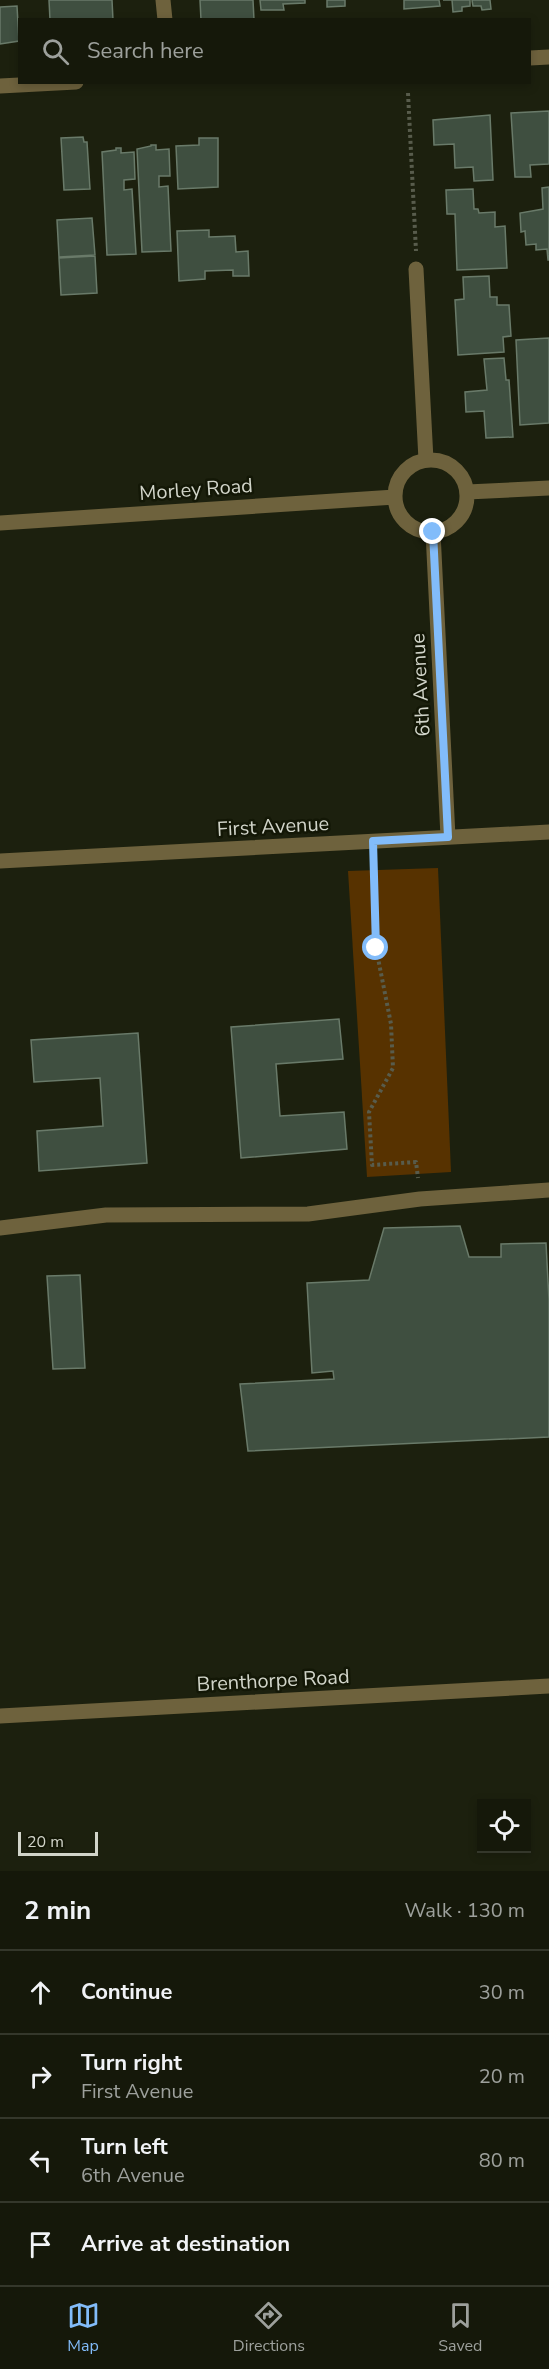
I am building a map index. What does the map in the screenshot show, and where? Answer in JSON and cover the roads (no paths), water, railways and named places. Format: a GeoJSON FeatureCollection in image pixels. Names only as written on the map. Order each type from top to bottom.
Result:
{"type":"FeatureCollection","features":[{"type":"Feature","properties":{"kind":"street"},"geometry":{"type":"LineString","coordinates":[[164,0],[165,18]]}},
{"type":"Feature","properties":{"kind":"street"},"geometry":{"type":"LineString","coordinates":[[531,58],[549,57]]}},
{"type":"Feature","properties":{"kind":"street"},"geometry":{"type":"LineString","coordinates":[[0,86],[38,84]]}},
{"type":"Feature","properties":{"kind":"street"},"geometry":{"type":"LineString","coordinates":[[416,269],[426,460]]}},
{"type":"Feature","properties":{"kind":"street"},"geometry":{"type":"LineString","coordinates":[[426,460],[444,462],[456,469],[464,480],[467,492],[463,512],[453,524],[443,530],[433,532],[411,526],[402,517],[395,497],[400,476],[418,462],[426,460]]}},
{"type":"Feature","properties":{"kind":"street"},"geometry":{"type":"LineString","coordinates":[[467,492],[549,488]]}},
{"type":"Feature","properties":{"kind":"street","name":"Morley Road"},"geometry":{"type":"LineString","coordinates":[[0,523],[395,497]]}},
{"type":"Feature","properties":{"kind":"street","name":"6th Avenue"},"geometry":{"type":"LineString","coordinates":[[433,532],[448,837]]}},
{"type":"Feature","properties":{"kind":"street","name":"First Avenue"},"geometry":{"type":"LineString","coordinates":[[0,861],[549,832]]}},
{"type":"Feature","properties":{"kind":"street"},"geometry":{"type":"LineString","coordinates":[[0,1228],[106,1215],[308,1214],[420,1199],[549,1190]]}},
{"type":"Feature","properties":{"kind":"street","name":"Brenthorpe Road"},"geometry":{"type":"LineString","coordinates":[[0,1716],[549,1686]]}}]}
